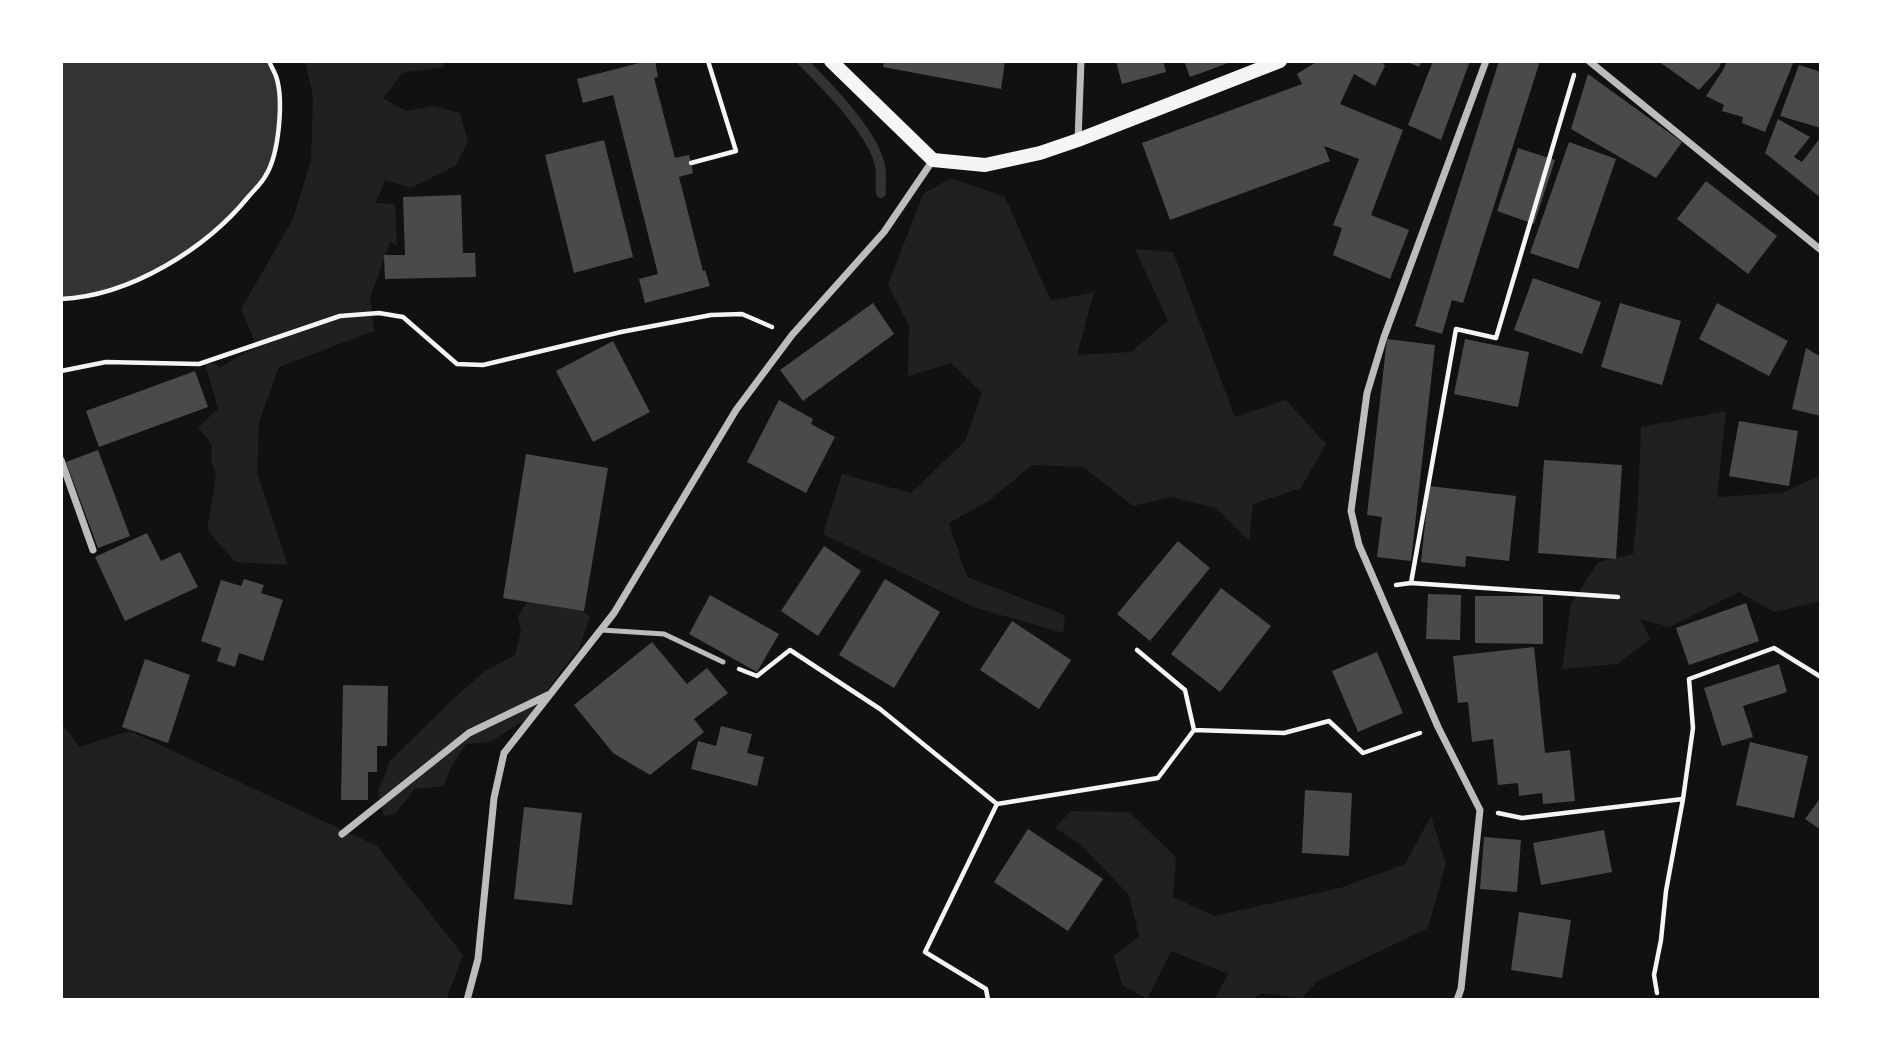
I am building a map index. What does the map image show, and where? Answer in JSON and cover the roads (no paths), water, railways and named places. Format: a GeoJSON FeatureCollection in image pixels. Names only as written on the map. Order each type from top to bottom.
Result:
{"type":"FeatureCollection","features":[{"type":"Feature","properties":{"kind":"main road"},"geometry":{"type":"LineString","coordinates":[[831,61],[933,160],[985,165],[1040,153],[1078,140],[1280,61]]}},
{"type":"Feature","properties":{"kind":"street"},"geometry":{"type":"LineString","coordinates":[[1078,140],[1081,61]]}},
{"type":"Feature","properties":{"kind":"street"},"geometry":{"type":"LineString","coordinates":[[1457,1000],[1461,989],[1480,810],[1438,727],[1359,545],[1352,511],[1367,393],[1384,337],[1486,61]]}},
{"type":"Feature","properties":{"kind":"street"},"geometry":{"type":"LineString","coordinates":[[1589,61],[1821,250]]}},
{"type":"Feature","properties":{"kind":"street"},"geometry":{"type":"LineString","coordinates":[[467,1000],[478,959],[494,798],[504,753],[603,630],[736,410],[792,335],[884,232],[933,160]]}},
{"type":"Feature","properties":{"kind":"street"},"geometry":{"type":"LineString","coordinates":[[61,460],[93,550]]}},
{"type":"Feature","properties":{"kind":"street"},"geometry":{"type":"LineString","coordinates":[[342,834],[469,733],[552,693]]}},
{"type":"Feature","properties":{"kind":"lane"},"geometry":{"type":"LineString","coordinates":[[603,630],[664,634],[723,662]]}},
{"type":"Feature","properties":{"kind":"waterway"},"geometry":{"type":"LineString","coordinates":[[802,61],[848,110],[869,139],[880,166],[881,193]]}}]}
